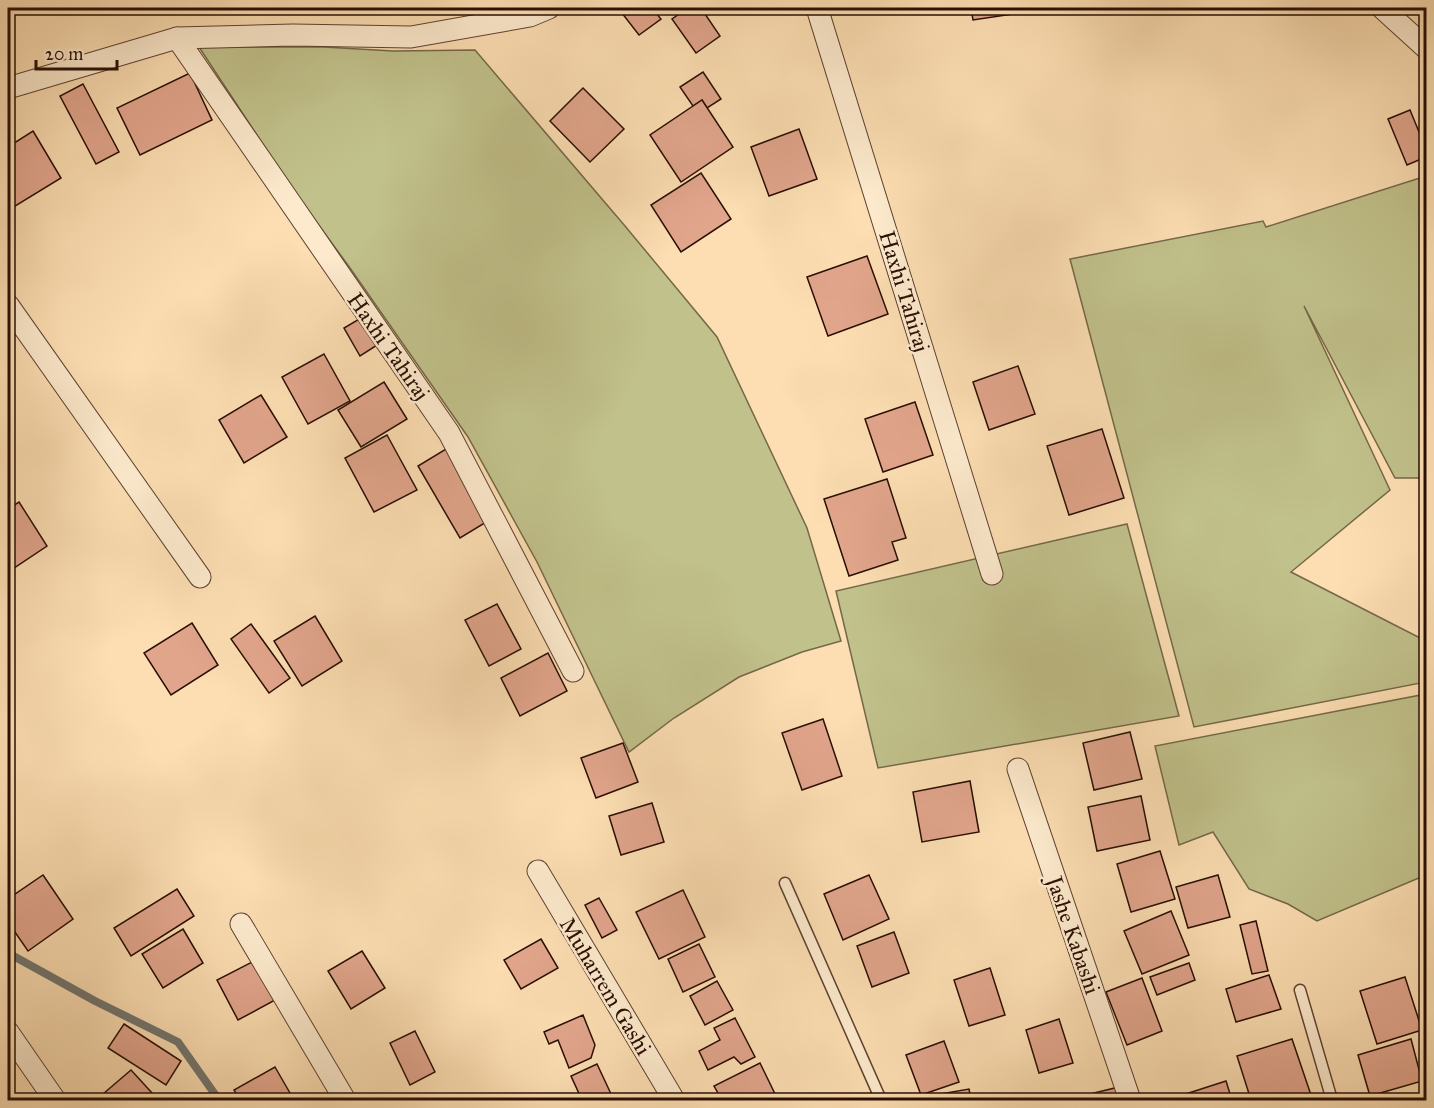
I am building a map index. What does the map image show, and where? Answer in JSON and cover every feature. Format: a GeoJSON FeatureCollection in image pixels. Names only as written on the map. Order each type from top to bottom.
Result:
{"type":"FeatureCollection","features":[{"type":"Feature","properties":{"kind":"street"},"geometry":{"type":"LineString","coordinates":[[8,88],[177,38],[293,35],[411,37],[530,16],[549,8]]}},
{"type":"Feature","properties":{"kind":"street","name":"Haxhi Tahiraj"},"geometry":{"type":"LineString","coordinates":[[817,8],[992,574]]}},
{"type":"Feature","properties":{"kind":"street"},"geometry":{"type":"LineString","coordinates":[[1382,8],[1426,48]]}},
{"type":"Feature","properties":{"kind":"street","name":"Haxhi Tahiraj"},"geometry":{"type":"LineString","coordinates":[[177,38],[449,433],[573,671]]}},
{"type":"Feature","properties":{"kind":"street"},"geometry":{"type":"LineString","coordinates":[[8,305],[200,577]]}},
{"type":"Feature","properties":{"kind":"street","name":"Jashe Kabashi"},"geometry":{"type":"LineString","coordinates":[[1018,769],[1130,1101]]}},
{"type":"Feature","properties":{"kind":"street","name":"Muharrem Gashi"},"geometry":{"type":"LineString","coordinates":[[538,872],[674,1101]]}},
{"type":"Feature","properties":{"kind":"street"},"geometry":{"type":"LineString","coordinates":[[241,924],[345,1101]]}},
{"type":"Feature","properties":{"kind":"street"},"geometry":{"type":"LineString","coordinates":[[8,1032],[54,1101]]}},
{"type":"Feature","properties":{"kind":"lane"},"geometry":{"type":"LineString","coordinates":[[785,883],[881,1101]]}},
{"type":"Feature","properties":{"kind":"lane"},"geometry":{"type":"LineString","coordinates":[[1300,990],[1332,1101]]}},
{"type":"Feature","properties":{"kind":"green space"},"geometry":{"type":"Polygon","coordinates":[[[199,47],[324,47],[393,51],[475,50],[717,337],[807,528],[841,641],[802,652],[739,677],[674,718],[629,752],[537,562],[468,437],[291,187],[199,47]]]}},
{"type":"Feature","properties":{"kind":"green space"},"geometry":{"type":"Polygon","coordinates":[[[1426,176],[1426,478],[1395,478],[1304,306],[1390,490],[1291,572],[1426,641],[1426,682],[1194,727],[1070,259],[1263,221],[1266,227],[1426,176]]]}},
{"type":"Feature","properties":{"kind":"green space"},"geometry":{"type":"Polygon","coordinates":[[[1127,524],[1179,716],[878,768],[836,591],[1127,524]]]}},
{"type":"Feature","properties":{"kind":"green space"},"geometry":{"type":"Polygon","coordinates":[[[1426,694],[1426,875],[1317,921],[1288,904],[1249,889],[1213,832],[1179,845],[1155,746],[1426,694]]]}},
{"type":"Feature","properties":{"kind":"building"},"geometry":{"type":"Polygon","coordinates":[[[618,8],[652,8],[661,19],[639,35],[618,8]]]}},
{"type":"Feature","properties":{"kind":"building"},"geometry":{"type":"Polygon","coordinates":[[[688,8],[701,8],[720,36],[696,53],[672,19],[688,8]]]}},
{"type":"Feature","properties":{"kind":"building"},"geometry":{"type":"Polygon","coordinates":[[[971,8],[1033,8],[1034,11],[973,20],[971,8]]]}},
{"type":"Feature","properties":{"kind":"building"},"geometry":{"type":"Polygon","coordinates":[[[703,72],[721,99],[707,108],[702,100],[693,106],[680,87],[703,72]]]}},
{"type":"Feature","properties":{"kind":"building"},"geometry":{"type":"Polygon","coordinates":[[[190,73],[212,120],[140,155],[117,108],[190,73]]]}},
{"type":"Feature","properties":{"kind":"building"},"geometry":{"type":"Polygon","coordinates":[[[83,84],[119,152],[96,164],[60,96],[83,84]]]}},
{"type":"Feature","properties":{"kind":"building"},"geometry":{"type":"Polygon","coordinates":[[[583,88],[624,129],[590,162],[550,121],[583,88]]]}},
{"type":"Feature","properties":{"kind":"building"},"geometry":{"type":"Polygon","coordinates":[[[702,100],[733,147],[681,182],[650,135],[702,100]]]}},
{"type":"Feature","properties":{"kind":"building"},"geometry":{"type":"Polygon","coordinates":[[[1410,110],[1426,149],[1426,157],[1407,165],[1388,119],[1410,110]]]}},
{"type":"Feature","properties":{"kind":"building"},"geometry":{"type":"Polygon","coordinates":[[[799,129],[817,179],[769,196],[751,147],[799,129]]]}},
{"type":"Feature","properties":{"kind":"building"},"geometry":{"type":"Polygon","coordinates":[[[33,131],[61,178],[12,208],[8,200],[8,147],[33,131]]]}},
{"type":"Feature","properties":{"kind":"building"},"geometry":{"type":"Polygon","coordinates":[[[701,173],[731,219],[681,252],[651,205],[701,173]]]}},
{"type":"Feature","properties":{"kind":"building"},"geometry":{"type":"Polygon","coordinates":[[[867,256],[888,314],[828,336],[807,277],[867,256]]]}},
{"type":"Feature","properties":{"kind":"building"},"geometry":{"type":"Polygon","coordinates":[[[366,315],[382,342],[360,356],[344,328],[366,315]]]}},
{"type":"Feature","properties":{"kind":"building"},"geometry":{"type":"Polygon","coordinates":[[[324,354],[350,401],[308,424],[282,377],[324,354]]]}},
{"type":"Feature","properties":{"kind":"building"},"geometry":{"type":"Polygon","coordinates":[[[1018,366],[1035,414],[989,430],[973,382],[1018,366]]]}},
{"type":"Feature","properties":{"kind":"building"},"geometry":{"type":"Polygon","coordinates":[[[384,382],[407,419],[361,447],[338,410],[384,382]]]}},
{"type":"Feature","properties":{"kind":"building"},"geometry":{"type":"Polygon","coordinates":[[[261,395],[287,437],[244,463],[219,420],[261,395]]]}},
{"type":"Feature","properties":{"kind":"building"},"geometry":{"type":"Polygon","coordinates":[[[915,402],[933,455],[883,472],[865,419],[915,402]]]}},
{"type":"Feature","properties":{"kind":"building"},"geometry":{"type":"Polygon","coordinates":[[[1102,429],[1124,498],[1069,515],[1047,446],[1102,429]]]}},
{"type":"Feature","properties":{"kind":"building"},"geometry":{"type":"Polygon","coordinates":[[[387,435],[417,490],[374,512],[345,458],[387,435]]]}},
{"type":"Feature","properties":{"kind":"building"},"geometry":{"type":"Polygon","coordinates":[[[446,449],[488,521],[460,538],[418,466],[446,449]]]}},
{"type":"Feature","properties":{"kind":"building"},"geometry":{"type":"Polygon","coordinates":[[[887,479],[906,538],[892,542],[898,560],[849,576],[824,499],[887,479]]]}},
{"type":"Feature","properties":{"kind":"building"},"geometry":{"type":"Polygon","coordinates":[[[19,502],[47,546],[8,572],[8,509],[19,502]]]}},
{"type":"Feature","properties":{"kind":"building"},"geometry":{"type":"Polygon","coordinates":[[[497,604],[521,649],[489,666],[465,620],[497,604]]]}},
{"type":"Feature","properties":{"kind":"building"},"geometry":{"type":"Polygon","coordinates":[[[315,616],[342,661],[302,686],[274,641],[315,616]]]}},
{"type":"Feature","properties":{"kind":"building"},"geometry":{"type":"Polygon","coordinates":[[[192,623],[218,665],[171,695],[144,653],[192,623]]]}},
{"type":"Feature","properties":{"kind":"building"},"geometry":{"type":"Polygon","coordinates":[[[251,624],[290,678],[269,693],[231,639],[251,624]]]}},
{"type":"Feature","properties":{"kind":"building"},"geometry":{"type":"Polygon","coordinates":[[[548,653],[567,691],[520,716],[501,678],[548,653]]]}},
{"type":"Feature","properties":{"kind":"building"},"geometry":{"type":"Polygon","coordinates":[[[823,719],[842,776],[802,790],[782,733],[823,719]]]}},
{"type":"Feature","properties":{"kind":"building"},"geometry":{"type":"Polygon","coordinates":[[[1130,732],[1142,779],[1094,790],[1083,743],[1130,732]]]}},
{"type":"Feature","properties":{"kind":"building"},"geometry":{"type":"Polygon","coordinates":[[[623,743],[638,782],[596,798],[581,758],[623,743]]]}},
{"type":"Feature","properties":{"kind":"building"},"geometry":{"type":"Polygon","coordinates":[[[970,781],[979,832],[922,842],[913,792],[970,781]]]}},
{"type":"Feature","properties":{"kind":"building"},"geometry":{"type":"Polygon","coordinates":[[[1141,796],[1150,840],[1097,851],[1088,807],[1141,796]]]}},
{"type":"Feature","properties":{"kind":"building"},"geometry":{"type":"Polygon","coordinates":[[[652,803],[664,842],[621,855],[609,816],[652,803]]]}},
{"type":"Feature","properties":{"kind":"building"},"geometry":{"type":"Polygon","coordinates":[[[1160,851],[1175,899],[1131,912],[1117,864],[1160,851]]]}},
{"type":"Feature","properties":{"kind":"building"},"geometry":{"type":"Polygon","coordinates":[[[43,875],[73,919],[28,951],[8,922],[8,899],[43,875]]]}},
{"type":"Feature","properties":{"kind":"building"},"geometry":{"type":"Polygon","coordinates":[[[869,875],[889,919],[843,940],[824,894],[869,875]]]}},
{"type":"Feature","properties":{"kind":"building"},"geometry":{"type":"Polygon","coordinates":[[[1218,875],[1230,917],[1188,928],[1176,887],[1218,875]]]}},
{"type":"Feature","properties":{"kind":"building"},"geometry":{"type":"Polygon","coordinates":[[[177,889],[194,916],[131,956],[114,928],[177,889]]]}},
{"type":"Feature","properties":{"kind":"building"},"geometry":{"type":"Polygon","coordinates":[[[683,890],[705,937],[659,959],[636,912],[683,890]]]}},
{"type":"Feature","properties":{"kind":"building"},"geometry":{"type":"Polygon","coordinates":[[[599,898],[617,930],[602,938],[585,905],[599,898]]]}},
{"type":"Feature","properties":{"kind":"building"},"geometry":{"type":"Polygon","coordinates":[[[1171,911],[1189,955],[1142,974],[1124,931],[1171,911]]]}},
{"type":"Feature","properties":{"kind":"building"},"geometry":{"type":"Polygon","coordinates":[[[1256,921],[1268,971],[1252,974],[1240,925],[1256,921]]]}},
{"type":"Feature","properties":{"kind":"building"},"geometry":{"type":"Polygon","coordinates":[[[8,926],[14,935],[8,940],[8,926]]]}},
{"type":"Feature","properties":{"kind":"building"},"geometry":{"type":"Polygon","coordinates":[[[183,929],[203,963],[163,988],[142,954],[183,929]]]}},
{"type":"Feature","properties":{"kind":"building"},"geometry":{"type":"Polygon","coordinates":[[[894,932],[909,973],[872,987],[857,946],[894,932]]]}},
{"type":"Feature","properties":{"kind":"building"},"geometry":{"type":"Polygon","coordinates":[[[541,939],[558,968],[521,989],[504,960],[541,939]]]}},
{"type":"Feature","properties":{"kind":"building"},"geometry":{"type":"Polygon","coordinates":[[[699,944],[715,977],[683,992],[668,959],[699,944]]]}},
{"type":"Feature","properties":{"kind":"building"},"geometry":{"type":"Polygon","coordinates":[[[362,951],[385,988],[351,1009],[328,971],[362,951]]]}},
{"type":"Feature","properties":{"kind":"building"},"geometry":{"type":"Polygon","coordinates":[[[256,960],[277,999],[238,1020],[217,980],[256,960]]]}},
{"type":"Feature","properties":{"kind":"building"},"geometry":{"type":"Polygon","coordinates":[[[1189,963],[1195,980],[1157,995],[1150,977],[1189,963]]]}},
{"type":"Feature","properties":{"kind":"building"},"geometry":{"type":"Polygon","coordinates":[[[990,968],[1005,1015],[969,1026],[954,980],[990,968]]]}},
{"type":"Feature","properties":{"kind":"building"},"geometry":{"type":"Polygon","coordinates":[[[1269,975],[1281,1009],[1236,1022],[1226,989],[1269,975]]]}},
{"type":"Feature","properties":{"kind":"building"},"geometry":{"type":"Polygon","coordinates":[[[1405,977],[1422,1030],[1377,1044],[1360,991],[1405,977]]]}},
{"type":"Feature","properties":{"kind":"building"},"geometry":{"type":"Polygon","coordinates":[[[1142,978],[1162,1031],[1127,1045],[1106,992],[1142,978]]]}},
{"type":"Feature","properties":{"kind":"building"},"geometry":{"type":"Polygon","coordinates":[[[717,981],[733,1010],[705,1025],[690,996],[717,981]]]}},
{"type":"Feature","properties":{"kind":"building"},"geometry":{"type":"Polygon","coordinates":[[[583,1015],[595,1045],[591,1058],[569,1068],[558,1040],[549,1044],[544,1032],[583,1015]]]}},
{"type":"Feature","properties":{"kind":"building"},"geometry":{"type":"Polygon","coordinates":[[[735,1018],[755,1057],[741,1064],[734,1057],[708,1070],[699,1051],[720,1040],[714,1028],[735,1018]]]}},
{"type":"Feature","properties":{"kind":"building"},"geometry":{"type":"Polygon","coordinates":[[[1059,1019],[1073,1063],[1039,1073],[1026,1030],[1059,1019]]]}},
{"type":"Feature","properties":{"kind":"building"},"geometry":{"type":"Polygon","coordinates":[[[124,1024],[181,1061],[166,1085],[108,1048],[124,1024]]]}},
{"type":"Feature","properties":{"kind":"building"},"geometry":{"type":"Polygon","coordinates":[[[415,1031],[435,1072],[410,1085],[390,1043],[415,1031]]]}},
{"type":"Feature","properties":{"kind":"building"},"geometry":{"type":"Polygon","coordinates":[[[1292,1039],[1312,1098],[1251,1100],[1237,1056],[1292,1039]]]}},
{"type":"Feature","properties":{"kind":"building"},"geometry":{"type":"Polygon","coordinates":[[[1411,1039],[1422,1081],[1370,1096],[1358,1055],[1411,1039]]]}},
{"type":"Feature","properties":{"kind":"building"},"geometry":{"type":"Polygon","coordinates":[[[944,1041],[959,1082],[921,1095],[906,1055],[944,1041]]]}},
{"type":"Feature","properties":{"kind":"building"},"geometry":{"type":"Polygon","coordinates":[[[760,1063],[778,1100],[722,1100],[714,1086],[760,1063]]]}},
{"type":"Feature","properties":{"kind":"building"},"geometry":{"type":"Polygon","coordinates":[[[597,1064],[612,1096],[602,1100],[582,1100],[571,1076],[597,1064]]]}},
{"type":"Feature","properties":{"kind":"building"},"geometry":{"type":"Polygon","coordinates":[[[275,1067],[294,1100],[240,1100],[234,1090],[275,1067]]]}},
{"type":"Feature","properties":{"kind":"building"},"geometry":{"type":"Polygon","coordinates":[[[131,1070],[152,1093],[143,1100],[96,1100],[131,1070]]]}},
{"type":"Feature","properties":{"kind":"building"},"geometry":{"type":"Polygon","coordinates":[[[1226,1081],[1232,1100],[1167,1100],[1226,1081]]]}},
{"type":"Feature","properties":{"kind":"building"},"geometry":{"type":"Polygon","coordinates":[[[1119,1087],[1122,1100],[1065,1100],[1119,1087]]]}},
{"type":"Feature","properties":{"kind":"building"},"geometry":{"type":"Polygon","coordinates":[[[969,1089],[971,1100],[941,1100],[940,1094],[969,1089]]]}},
{"type":"Feature","properties":{"kind":"waterway"},"geometry":{"type":"LineString","coordinates":[[8,953],[95,1001],[178,1042],[219,1100]]}}]}
